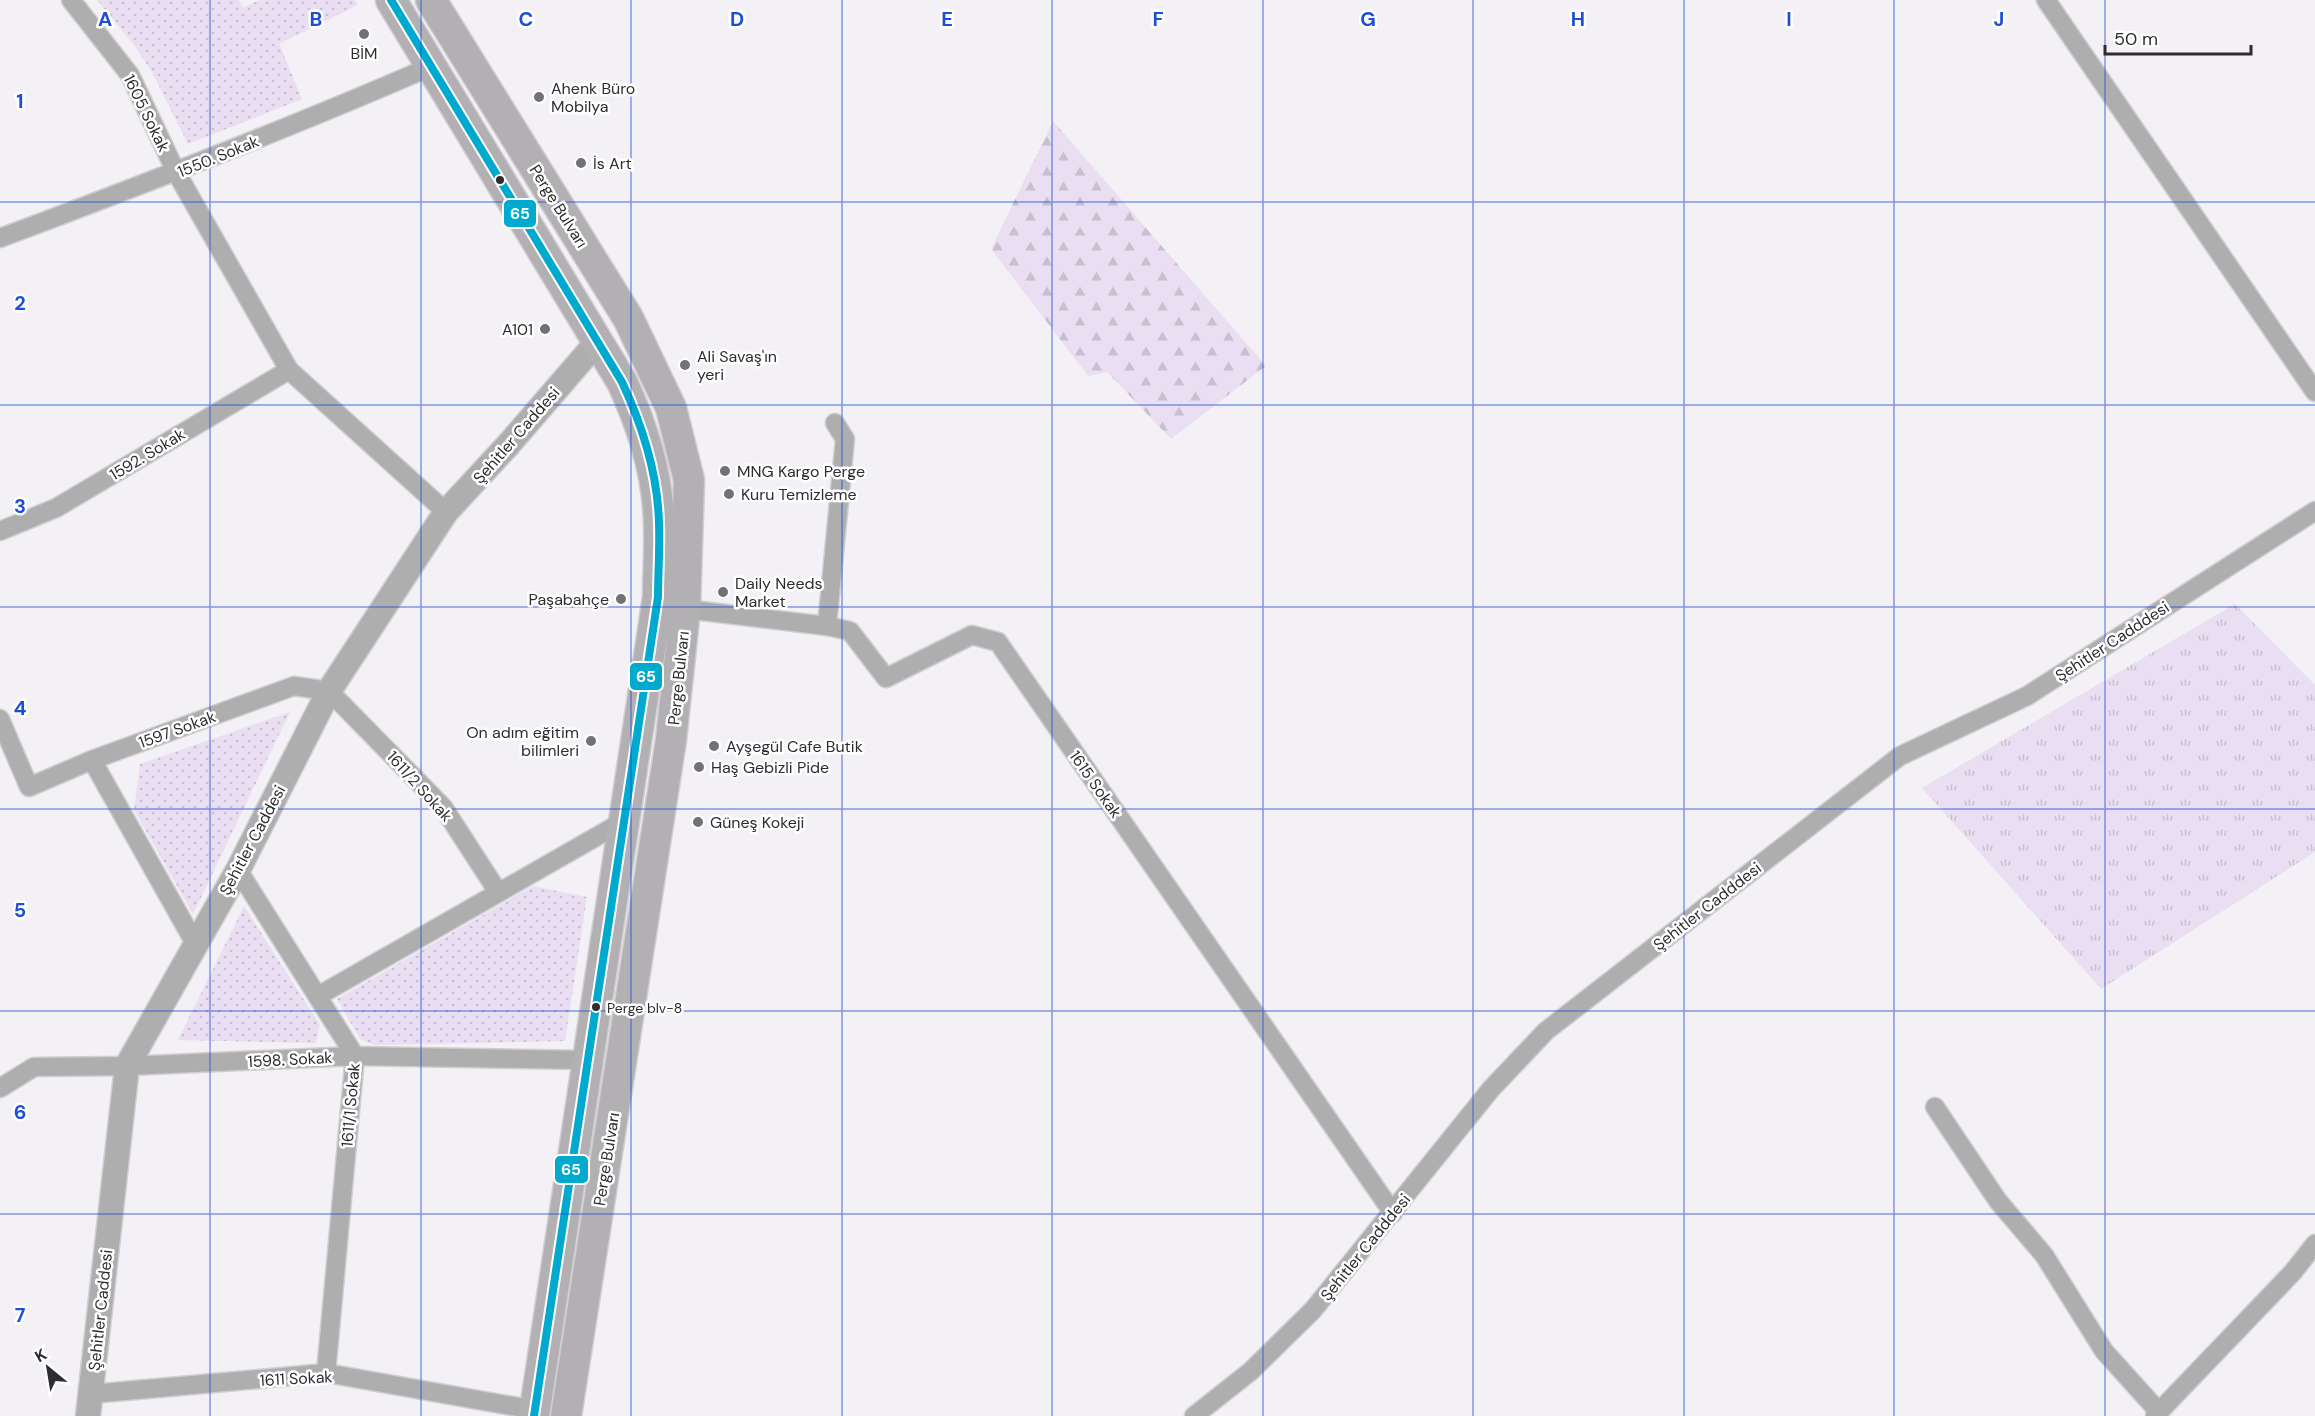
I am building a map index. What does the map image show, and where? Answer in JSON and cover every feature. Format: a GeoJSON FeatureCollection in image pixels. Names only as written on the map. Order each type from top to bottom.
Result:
{"type":"FeatureCollection","features":[{"type":"Feature","properties":{"kind":"main road","name":"Perge Bulvarı"},"geometry":{"type":"LineString","coordinates":[[391,0],[622,382],[640,422],[654,476],[659,523],[658,597],[534,1413]]}},
{"type":"Feature","properties":{"kind":"main road","name":"Perge Bulvarı"},"geometry":{"type":"LineString","coordinates":[[431,0],[628,318],[671,408],[689,480],[685,609],[671,740],[566,1416]]}},
{"type":"Feature","properties":{"kind":"street","name":"1605 Sokak"},"geometry":{"type":"LineString","coordinates":[[71,0],[130,75],[176,172],[289,370],[447,512]]}},
{"type":"Feature","properties":{"kind":"street"},"geometry":{"type":"LineString","coordinates":[[2046,0],[2315,392]]}},
{"type":"Feature","properties":{"kind":"street","name":"1550. Sokak"},"geometry":{"type":"LineString","coordinates":[[0,238],[310,119],[432,66]]}},
{"type":"Feature","properties":{"kind":"street","name":"Şehitler Caddesi"},"geometry":{"type":"LineString","coordinates":[[90,1405],[127,1066],[238,870],[329,691],[447,512],[598,341]]}},
{"type":"Feature","properties":{"kind":"street","name":"1592. Sokak"},"geometry":{"type":"LineString","coordinates":[[0,531],[56,508],[289,370]]}},
{"type":"Feature","properties":{"kind":"street"},"geometry":{"type":"LineString","coordinates":[[827,626],[845,439],[835,423]]}},
{"type":"Feature","properties":{"kind":"street","name":"Şehitler Cadddesi"},"geometry":{"type":"LineString","coordinates":[[1194,1416],[1251,1371],[1313,1310],[1491,1089],[1546,1031],[1900,756],[2027,696],[2315,511]]}},
{"type":"Feature","properties":{"kind":"street","name":"1615 Sokak"},"geometry":{"type":"LineString","coordinates":[[685,609],[827,626],[850,631],[886,678],[972,635],[998,642],[1393,1213]]}},
{"type":"Feature","properties":{"kind":"street","name":"1597 Sokak"},"geometry":{"type":"LineString","coordinates":[[0,719],[29,787],[92,760],[294,686],[329,691]]}},
{"type":"Feature","properties":{"kind":"street","name":"1611/2 Sokak"},"geometry":{"type":"LineString","coordinates":[[329,691],[443,807],[498,892]]}},
{"type":"Feature","properties":{"kind":"street"},"geometry":{"type":"LineString","coordinates":[[92,760],[196,945]]}},
{"type":"Feature","properties":{"kind":"street"},"geometry":{"type":"LineString","coordinates":[[318,996],[622,822]]}},
{"type":"Feature","properties":{"kind":"street","name":"1611/1 Sokak"},"geometry":{"type":"LineString","coordinates":[[238,870],[355,1056],[326,1373]]}},
{"type":"Feature","properties":{"kind":"street","name":"1598. Sokak"},"geometry":{"type":"LineString","coordinates":[[0,1088],[34,1067],[127,1066],[355,1056],[586,1060]]}},
{"type":"Feature","properties":{"kind":"street"},"geometry":{"type":"LineString","coordinates":[[1935,1107],[1998,1201],[2044,1255],[2104,1351],[2157,1414],[2293,1272],[2315,1244]]}},
{"type":"Feature","properties":{"kind":"street","name":"1611 Sokak"},"geometry":{"type":"LineString","coordinates":[[90,1405],[326,1373],[534,1413]]}},
{"type":"Feature","properties":{"kind":"green space"},"geometry":{"type":"Polygon","coordinates":[[[97,0],[239,0],[243,8],[259,0],[355,0],[358,5],[279,44],[302,99],[188,144],[152,72],[134,45],[97,0]]]}},
{"type":"Feature","properties":{"kind":"green space"},"geometry":{"type":"Polygon","coordinates":[[[1053,121],[1266,366],[1171,439],[1107,372],[1088,376],[991,249],[1053,121]]]}},
{"type":"Feature","properties":{"kind":"green space"},"geometry":{"type":"Polygon","coordinates":[[[2235,604],[2315,685],[2315,852],[2101,989],[1922,788],[2235,604]]]}},
{"type":"Feature","properties":{"kind":"green space"},"geometry":{"type":"Polygon","coordinates":[[[290,712],[193,914],[134,810],[140,764],[290,712]]]}},
{"type":"Feature","properties":{"kind":"green space"},"geometry":{"type":"Polygon","coordinates":[[[533,886],[587,897],[565,1041],[375,1045],[360,1039],[337,999],[533,886]]]}},
{"type":"Feature","properties":{"kind":"green space"},"geometry":{"type":"Polygon","coordinates":[[[244,906],[320,1025],[316,1043],[178,1040],[244,906]]]}},
{"type":"Feature","properties":{"kind":"transit line","name":"65"},"geometry":{"type":"LineString","coordinates":[[391,0],[622,382],[648,451],[658,505],[658,597],[534,1416]]}},
{"type":"Feature","properties":{"kind":"place","name":"BİM"},"geometry":{"type":"Point","coordinates":[364,34]}},
{"type":"Feature","properties":{"kind":"place","name":"Ahenk Büro Mobilya"},"geometry":{"type":"Point","coordinates":[539,97]}},
{"type":"Feature","properties":{"kind":"place","name":"İs Art"},"geometry":{"type":"Point","coordinates":[581,163]}},
{"type":"Feature","properties":{"kind":"place","name":"A101"},"geometry":{"type":"Point","coordinates":[545,329]}},
{"type":"Feature","properties":{"kind":"place","name":"Ali Savaş'ın yeri"},"geometry":{"type":"Point","coordinates":[685,365]}},
{"type":"Feature","properties":{"kind":"place","name":"MNG Kargo Perge"},"geometry":{"type":"Point","coordinates":[725,471]}},
{"type":"Feature","properties":{"kind":"place","name":"Kuru Temizleme"},"geometry":{"type":"Point","coordinates":[729,494]}},
{"type":"Feature","properties":{"kind":"place","name":"Daily Needs Market"},"geometry":{"type":"Point","coordinates":[723,592]}},
{"type":"Feature","properties":{"kind":"place","name":"Paşabahçe"},"geometry":{"type":"Point","coordinates":[621,599]}},
{"type":"Feature","properties":{"kind":"place","name":"On adım eğitim bilimleri"},"geometry":{"type":"Point","coordinates":[591,741]}},
{"type":"Feature","properties":{"kind":"place","name":"Ayşegül Cafe Butik"},"geometry":{"type":"Point","coordinates":[714,746]}},
{"type":"Feature","properties":{"kind":"place","name":"Haş Gebizli Pide"},"geometry":{"type":"Point","coordinates":[699,767]}},
{"type":"Feature","properties":{"kind":"place","name":"Güneş Kokeji"},"geometry":{"type":"Point","coordinates":[698,822]}},
{"type":"Feature","properties":{"kind":"place","name":"Perge blv-8"},"geometry":{"type":"Point","coordinates":[596,1007]}}]}
